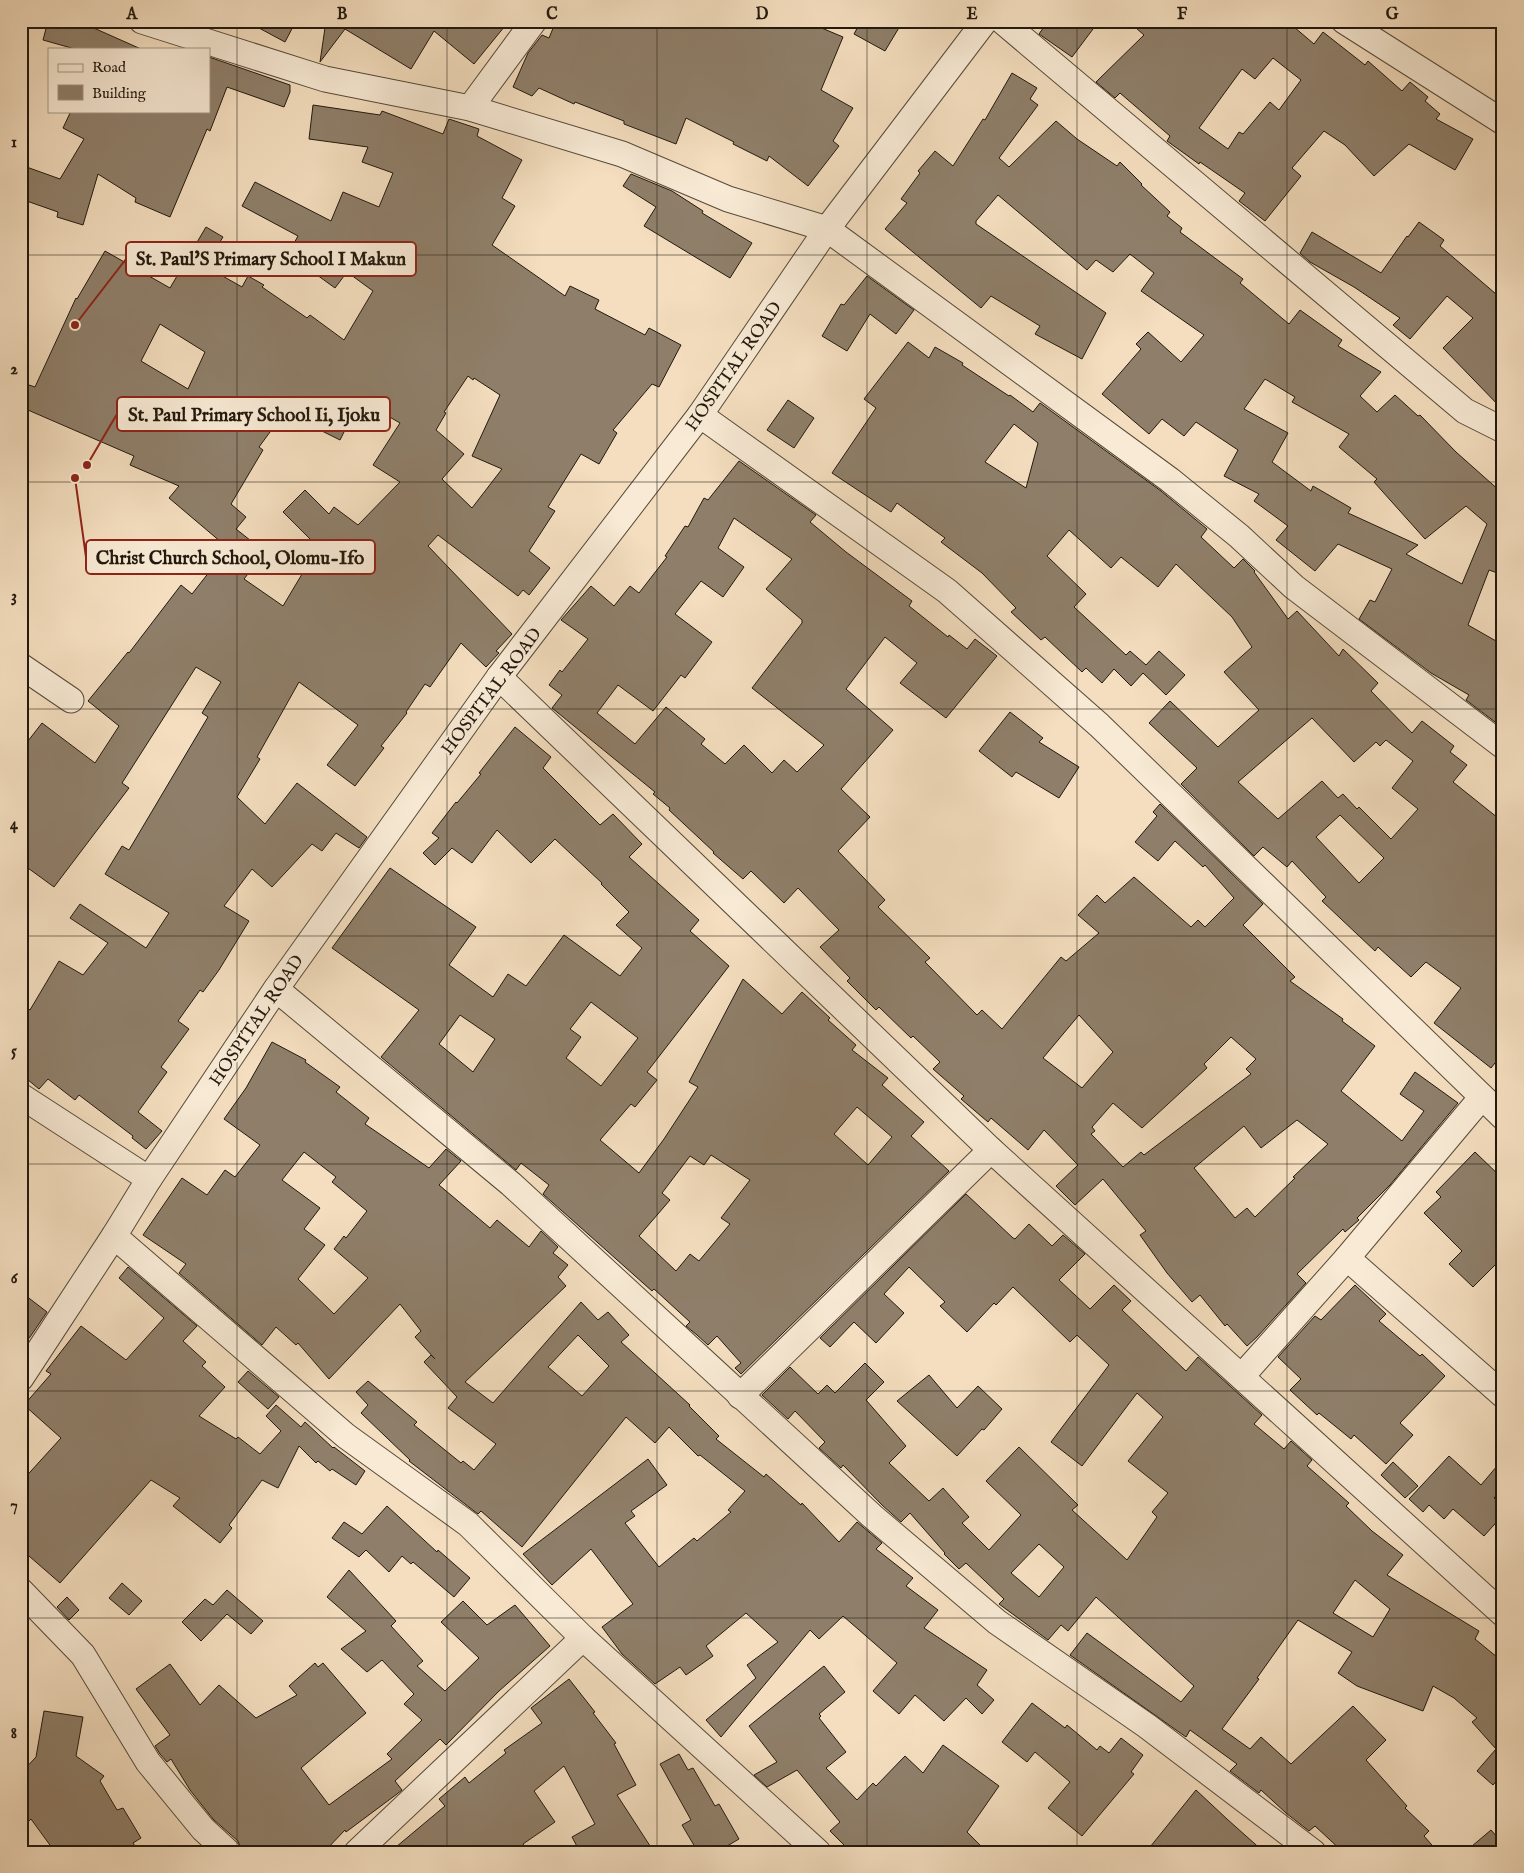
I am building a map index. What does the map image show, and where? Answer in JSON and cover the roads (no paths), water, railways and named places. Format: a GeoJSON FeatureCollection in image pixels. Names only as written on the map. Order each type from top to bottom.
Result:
{"type":"FeatureCollection","features":[{"type":"Feature","properties":{"kind":"street"},"geometry":{"type":"LineString","coordinates":[[142,21],[325,79],[470,108],[622,154],[728,199],[827,229],[1170,480],[1239,536],[1294,586],[1503,746]]}},
{"type":"Feature","properties":{"kind":"street"},"geometry":{"type":"LineString","coordinates":[[470,108],[534,21]]}},
{"type":"Feature","properties":{"kind":"street","name":"HOSPITAL ROAD"},"geometry":{"type":"LineString","coordinates":[[21,1378],[149,1179],[276,989],[499,677],[700,415],[827,229],[985,21]]}},
{"type":"Feature","properties":{"kind":"street"},"geometry":{"type":"LineString","coordinates":[[1002,21],[1465,411],[1503,430]]}},
{"type":"Feature","properties":{"kind":"street"},"geometry":{"type":"LineString","coordinates":[[1344,21],[1503,122]]}},
{"type":"Feature","properties":{"kind":"street"},"geometry":{"type":"LineString","coordinates":[[700,415],[947,591],[962,604],[1099,725],[1503,1117]]}},
{"type":"Feature","properties":{"kind":"street"},"geometry":{"type":"LineString","coordinates":[[21,666],[71,700]]}},
{"type":"Feature","properties":{"kind":"street"},"geometry":{"type":"LineString","coordinates":[[499,677],[991,1150],[1503,1614]]}},
{"type":"Feature","properties":{"kind":"street"},"geometry":{"type":"LineString","coordinates":[[276,989],[511,1184],[872,1516],[997,1622],[1147,1726],[1306,1849]]}},
{"type":"Feature","properties":{"kind":"street"},"geometry":{"type":"LineString","coordinates":[[21,1096],[149,1179]]}},
{"type":"Feature","properties":{"kind":"street"},"geometry":{"type":"LineString","coordinates":[[1242,1376],[1348,1258],[1482,1097]]}},
{"type":"Feature","properties":{"kind":"street"},"geometry":{"type":"LineString","coordinates":[[740,1396],[991,1150]]}},
{"type":"Feature","properties":{"kind":"street"},"geometry":{"type":"LineString","coordinates":[[114,1236],[346,1436],[468,1524],[583,1638],[818,1852]]}},
{"type":"Feature","properties":{"kind":"street"},"geometry":{"type":"LineString","coordinates":[[1348,1258],[1503,1395]]}},
{"type":"Feature","properties":{"kind":"street"},"geometry":{"type":"LineString","coordinates":[[21,1591],[83,1655],[148,1762],[203,1829],[228,1852]]}},
{"type":"Feature","properties":{"kind":"street"},"geometry":{"type":"LineString","coordinates":[[357,1852],[583,1638]]}},
{"type":"Feature","properties":{"kind":"place","name":"St. Paul'S Primary School I Makun"},"geometry":{"type":"Point","coordinates":[75,325]}},
{"type":"Feature","properties":{"kind":"place","name":"St. Paul Primary School Ii, Ijoku"},"geometry":{"type":"Point","coordinates":[87,465]}},
{"type":"Feature","properties":{"kind":"place","name":"Christ Church School, Olomu-Ifo"},"geometry":{"type":"Point","coordinates":[75,478]}}]}
